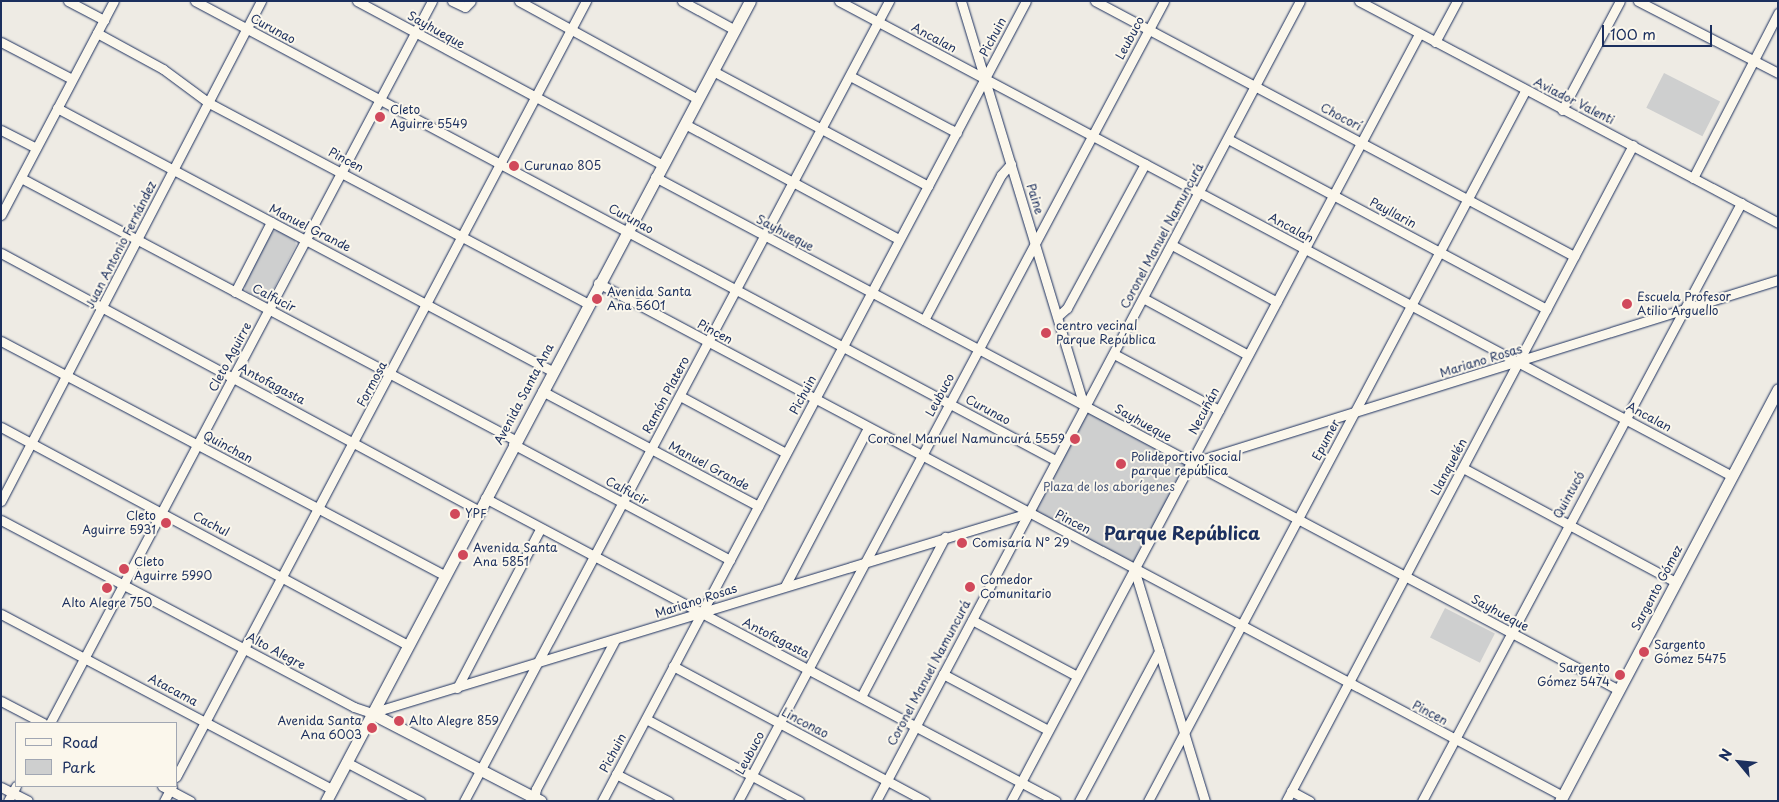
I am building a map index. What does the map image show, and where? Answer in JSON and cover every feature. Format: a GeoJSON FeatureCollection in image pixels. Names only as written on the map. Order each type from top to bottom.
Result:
{"type":"FeatureCollection","features":[{"type":"Feature","properties":{"kind":"main road","name":"Avenida Santa Ana"},"geometry":{"type":"LineString","coordinates":[[326,801],[598,283],[714,72],[750,1]]}},
{"type":"Feature","properties":{"kind":"main road","name":"Sargento Gómez"},"geometry":{"type":"LineString","coordinates":[[1561,798],[1778,389]]}},
{"type":"Feature","properties":{"kind":"main road","name":"Alto Alegre"},"geometry":{"type":"LineString","coordinates":[[372,713],[537,800]]}},
{"type":"Feature","properties":{"kind":"street"},"geometry":{"type":"LineString","coordinates":[[68,1],[104,20]]}},
{"type":"Feature","properties":{"kind":"street"},"geometry":{"type":"LineString","coordinates":[[1,215],[114,1]]}},
{"type":"Feature","properties":{"kind":"street","name":"Curunao"},"geometry":{"type":"LineString","coordinates":[[195,1],[246,30],[737,289],[1055,460]]}},
{"type":"Feature","properties":{"kind":"street","name":"Juan Antonio Fernández"},"geometry":{"type":"LineString","coordinates":[[1,501],[261,1]]}},
{"type":"Feature","properties":{"kind":"street","name":"Sayhueque"},"geometry":{"type":"LineString","coordinates":[[357,1],[662,165]]}},
{"type":"Feature","properties":{"kind":"street","name":"Cleto Aguirre"},"geometry":{"type":"LineString","coordinates":[[51,722],[432,1]]}},
{"type":"Feature","properties":{"kind":"street"},"geometry":{"type":"LineString","coordinates":[[452,1],[466,7],[471,1]]}},
{"type":"Feature","properties":{"kind":"street"},"geometry":{"type":"LineString","coordinates":[[519,1],[698,99]]}},
{"type":"Feature","properties":{"kind":"street","name":"Formosa"},"geometry":{"type":"LineString","coordinates":[[178,773],[284,578],[586,1]]}},
{"type":"Feature","properties":{"kind":"street"},"geometry":{"type":"LineString","coordinates":[[682,1],[735,30]]}},
{"type":"Feature","properties":{"kind":"street","name":"Ancalan"},"geometry":{"type":"LineString","coordinates":[[839,1],[1732,476]]}},
{"type":"Feature","properties":{"kind":"street","name":"Ramón Platero"},"geometry":{"type":"LineString","coordinates":[[464,801],[889,1]]}},
{"type":"Feature","properties":{"kind":"street","name":"Paine"},"geometry":{"type":"LineString","coordinates":[[961,1],[1084,405]]}},
{"type":"Feature","properties":{"kind":"street","name":"Pichuin"},"geometry":{"type":"LineString","coordinates":[[602,801],[1026,1]]}},
{"type":"Feature","properties":{"kind":"street","name":"Chocorí"},"geometry":{"type":"LineString","coordinates":[[1095,1],[1574,256]]}},
{"type":"Feature","properties":{"kind":"street","name":"Leubuco"},"geometry":{"type":"LineString","coordinates":[[738,801],[1164,1]]}},
{"type":"Feature","properties":{"kind":"street","name":"Coronel Manuel Namuncurá"},"geometry":{"type":"LineString","coordinates":[[876,801],[1084,405],[1114,354],[1300,1]]}},
{"type":"Feature","properties":{"kind":"street","name":"Aviador Valenti"},"geometry":{"type":"LineString","coordinates":[[1359,1],[1525,91],[1633,145],[1778,222]]}},
{"type":"Feature","properties":{"kind":"street"},"geometry":{"type":"LineString","coordinates":[[1435,42],[1457,1]]}},
{"type":"Feature","properties":{"kind":"street"},"geometry":{"type":"LineString","coordinates":[[1562,110],[1620,1]]}},
{"type":"Feature","properties":{"kind":"street"},"geometry":{"type":"LineString","coordinates":[[1638,1],[1778,73]]}},
{"type":"Feature","properties":{"kind":"street"},"geometry":{"type":"LineString","coordinates":[[1693,178],[1751,60],[1778,13]]}},
{"type":"Feature","properties":{"kind":"street","name":"Pincen"},"geometry":{"type":"LineString","coordinates":[[97,34],[163,69],[209,103],[588,304]]}},
{"type":"Feature","properties":{"kind":"street","name":"Necuñán"},"geometry":{"type":"LineString","coordinates":[[1011,801],[1419,34]]}},
{"type":"Feature","properties":{"kind":"street"},"geometry":{"type":"LineString","coordinates":[[1,42],[72,79]]}},
{"type":"Feature","properties":{"kind":"street"},"geometry":{"type":"LineString","coordinates":[[714,72],[928,186]]}},
{"type":"Feature","properties":{"kind":"street"},"geometry":{"type":"LineString","coordinates":[[850,76],[957,132]]}},
{"type":"Feature","properties":{"kind":"street","name":"Epumer"},"geometry":{"type":"LineString","coordinates":[[1148,801],[1525,91]]}},
{"type":"Feature","properties":{"kind":"street","name":"Manuel Grande"},"geometry":{"type":"LineString","coordinates":[[57,108],[552,371]]}},
{"type":"Feature","properties":{"kind":"street"},"geometry":{"type":"LineString","coordinates":[[685,124],[899,239]]}},
{"type":"Feature","properties":{"kind":"street"},"geometry":{"type":"LineString","coordinates":[[1,130],[36,148]]}},
{"type":"Feature","properties":{"kind":"street","name":"Payllarin"},"geometry":{"type":"LineString","coordinates":[[1228,139],[1546,309]]}},
{"type":"Feature","properties":{"kind":"street","name":"Llanquelén"},"geometry":{"type":"LineString","coordinates":[[1286,801],[1633,145]]}},
{"type":"Feature","properties":{"kind":"street"},"geometry":{"type":"LineString","coordinates":[[924,320],[1001,175],[1011,164]]}},
{"type":"Feature","properties":{"kind":"street"},"geometry":{"type":"LineString","coordinates":[[1058,316],[1068,308],[1145,164]]}},
{"type":"Feature","properties":{"kind":"street","name":"Sayhueque"},"geometry":{"type":"LineString","coordinates":[[656,177],[1619,690]]}},
{"type":"Feature","properties":{"kind":"street","name":"Calfucir"},"geometry":{"type":"LineString","coordinates":[[21,178],[391,374],[730,560]]}},
{"type":"Feature","properties":{"kind":"street","name":"Quintucó"},"geometry":{"type":"LineString","coordinates":[[1422,801],[1568,523],[1741,203]]}},
{"type":"Feature","properties":{"kind":"street"},"geometry":{"type":"LineString","coordinates":[[235,292],[271,222]]}},
{"type":"Feature","properties":{"kind":"street"},"geometry":{"type":"LineString","coordinates":[[1172,245],[1277,302]]}},
{"type":"Feature","properties":{"kind":"street","name":"Antofagasta"},"geometry":{"type":"LineString","coordinates":[[1,253],[478,510]]}},
{"type":"Feature","properties":{"kind":"street","name":"Mariano Rosas"},"geometry":{"type":"LineString","coordinates":[[1191,463],[1518,363],[1778,280]]}},
{"type":"Feature","properties":{"kind":"street","name":"Pincen"},"geometry":{"type":"LineString","coordinates":[[598,283],[1561,798]]}},
{"type":"Feature","properties":{"kind":"street"},"geometry":{"type":"LineString","coordinates":[[1143,298],[1248,355]]}},
{"type":"Feature","properties":{"kind":"street","name":"Quinchan"},"geometry":{"type":"LineString","coordinates":[[1,342],[444,575]]}},
{"type":"Feature","properties":{"kind":"street"},"geometry":{"type":"LineString","coordinates":[[1114,354],[1219,410]]}},
{"type":"Feature","properties":{"kind":"street","name":"Manuel Grande"},"geometry":{"type":"LineString","coordinates":[[542,391],[758,506]]}},
{"type":"Feature","properties":{"kind":"street"},"geometry":{"type":"LineString","coordinates":[[680,396],[786,453]]}},
{"type":"Feature","properties":{"kind":"street","name":"Cachul"},"geometry":{"type":"LineString","coordinates":[[1,427],[408,645]]}},
{"type":"Feature","properties":{"kind":"street"},"geometry":{"type":"LineString","coordinates":[[785,586],[868,428]]}},
{"type":"Feature","properties":{"kind":"street"},"geometry":{"type":"LineString","coordinates":[[1463,468],[1676,582]]}},
{"type":"Feature","properties":{"kind":"street","name":"Antofagasta"},"geometry":{"type":"LineString","coordinates":[[485,498],[700,614],[808,669],[1056,801]]}},
{"type":"Feature","properties":{"kind":"street","name":"Mariano Rosas"},"geometry":{"type":"LineString","coordinates":[[372,713],[538,664],[785,586],[1028,513]]}},
{"type":"Feature","properties":{"kind":"street","name":"Alto Alegre"},"geometry":{"type":"LineString","coordinates":[[1,520],[354,707],[372,713]]}},
{"type":"Feature","properties":{"kind":"street"},"geometry":{"type":"LineString","coordinates":[[457,688],[540,529]]}},
{"type":"Feature","properties":{"kind":"street"},"geometry":{"type":"LineString","coordinates":[[861,697],[945,538]]}},
{"type":"Feature","properties":{"kind":"street"},"geometry":{"type":"LineString","coordinates":[[1134,569],[1205,801]]}},
{"type":"Feature","properties":{"kind":"street","name":"Atacama"},"geometry":{"type":"LineString","coordinates":[[1,614],[332,789]]}},
{"type":"Feature","properties":{"kind":"street"},"geometry":{"type":"LineString","coordinates":[[972,620],[1077,676]]}},
{"type":"Feature","properties":{"kind":"street"},"geometry":{"type":"LineString","coordinates":[[537,800],[536,789],[615,640]]}},
{"type":"Feature","properties":{"kind":"street"},"geometry":{"type":"LineString","coordinates":[[1079,801],[1160,651]]}},
{"type":"Feature","properties":{"kind":"street","name":"Linconao"},"geometry":{"type":"LineString","coordinates":[[673,666],[925,801]]}},
{"type":"Feature","properties":{"kind":"street"},"geometry":{"type":"LineString","coordinates":[[943,674],[1048,730]]}},
{"type":"Feature","properties":{"kind":"street"},"geometry":{"type":"LineString","coordinates":[[1,700],[41,722]]}},
{"type":"Feature","properties":{"kind":"street"},"geometry":{"type":"LineString","coordinates":[[646,719],[799,801]]}},
{"type":"Feature","properties":{"kind":"street"},"geometry":{"type":"LineString","coordinates":[[346,762],[420,801]]}},
{"type":"Feature","properties":{"kind":"street"},"geometry":{"type":"LineString","coordinates":[[616,774],[668,801]]}},
{"type":"Feature","properties":{"kind":"street"},"geometry":{"type":"LineString","coordinates":[[1,787],[28,801]]}},
{"type":"Feature","properties":{"kind":"street"},"geometry":{"type":"LineString","coordinates":[[164,801],[168,787],[190,801]]}},
{"type":"Feature","properties":{"kind":"street"},"geometry":{"type":"LineString","coordinates":[[1291,791],[1310,801]]}},
{"type":"Feature","properties":{"kind":"green space"},"geometry":{"type":"Polygon","coordinates":[[[1664,73],[1720,102],[1702,136],[1646,108],[1664,73]]]}},
{"type":"Feature","properties":{"kind":"green space"},"geometry":{"type":"Polygon","coordinates":[[[277,230],[295,240],[296,245],[269,298],[264,300],[246,291],[243,284],[271,232],[277,230]]]}},
{"type":"Feature","properties":{"kind":"green space","name":"Plaza de los aborígenes"},"geometry":{"type":"Polygon","coordinates":[[[1084,405],[1192,462],[1134,570],[1027,513],[1084,405]]]}},
{"type":"Feature","properties":{"kind":"green space"},"geometry":{"type":"Polygon","coordinates":[[[1445,608],[1495,633],[1480,663],[1430,637],[1445,608]]]}},
{"type":"Feature","properties":{"kind":"place","name":"Cleto Aguirre 5549"},"geometry":{"type":"Point","coordinates":[380,117]}},
{"type":"Feature","properties":{"kind":"place","name":"Curunao 805"},"geometry":{"type":"Point","coordinates":[514,166]}},
{"type":"Feature","properties":{"kind":"place","name":"Avenida Santa Ana 5601"},"geometry":{"type":"Point","coordinates":[597,299]}},
{"type":"Feature","properties":{"kind":"place","name":"Escuela Profesor Atilio Arguello"},"geometry":{"type":"Point","coordinates":[1627,304]}},
{"type":"Feature","properties":{"kind":"place","name":"centro vecinal Parque República"},"geometry":{"type":"Point","coordinates":[1046,333]}},
{"type":"Feature","properties":{"kind":"place","name":"Coronel Manuel Namuncurá 5559"},"geometry":{"type":"Point","coordinates":[1075,439]}},
{"type":"Feature","properties":{"kind":"place","name":"Polideportivo social parque república"},"geometry":{"type":"Point","coordinates":[1121,464]}},
{"type":"Feature","properties":{"kind":"place","name":"YPF"},"geometry":{"type":"Point","coordinates":[455,514]}},
{"type":"Feature","properties":{"kind":"place","name":"Cleto Aguirre 5931"},"geometry":{"type":"Point","coordinates":[166,523]}},
{"type":"Feature","properties":{"kind":"place","name":"Comisaría N° 29"},"geometry":{"type":"Point","coordinates":[962,543]}},
{"type":"Feature","properties":{"kind":"place","name":"Avenida Santa Ana 5851"},"geometry":{"type":"Point","coordinates":[463,555]}},
{"type":"Feature","properties":{"kind":"place","name":"Cleto Aguirre 5990"},"geometry":{"type":"Point","coordinates":[124,569]}},
{"type":"Feature","properties":{"kind":"place","name":"Comedor Comunitario"},"geometry":{"type":"Point","coordinates":[970,587]}},
{"type":"Feature","properties":{"kind":"place","name":"Alto Alegre 750"},"geometry":{"type":"Point","coordinates":[107,588]}},
{"type":"Feature","properties":{"kind":"place","name":"Sargento Gómez 5475"},"geometry":{"type":"Point","coordinates":[1644,652]}},
{"type":"Feature","properties":{"kind":"place","name":"Sargento Gómez 5474"},"geometry":{"type":"Point","coordinates":[1620,675]}},
{"type":"Feature","properties":{"kind":"place","name":"Alto Alegre 859"},"geometry":{"type":"Point","coordinates":[399,721]}},
{"type":"Feature","properties":{"kind":"place","name":"Avenida Santa Ana 6003"},"geometry":{"type":"Point","coordinates":[372,728]}},
{"type":"Feature","properties":{"kind":"district","name":"Parque República"},"geometry":{"type":"Point","coordinates":[1182,533]}}]}
